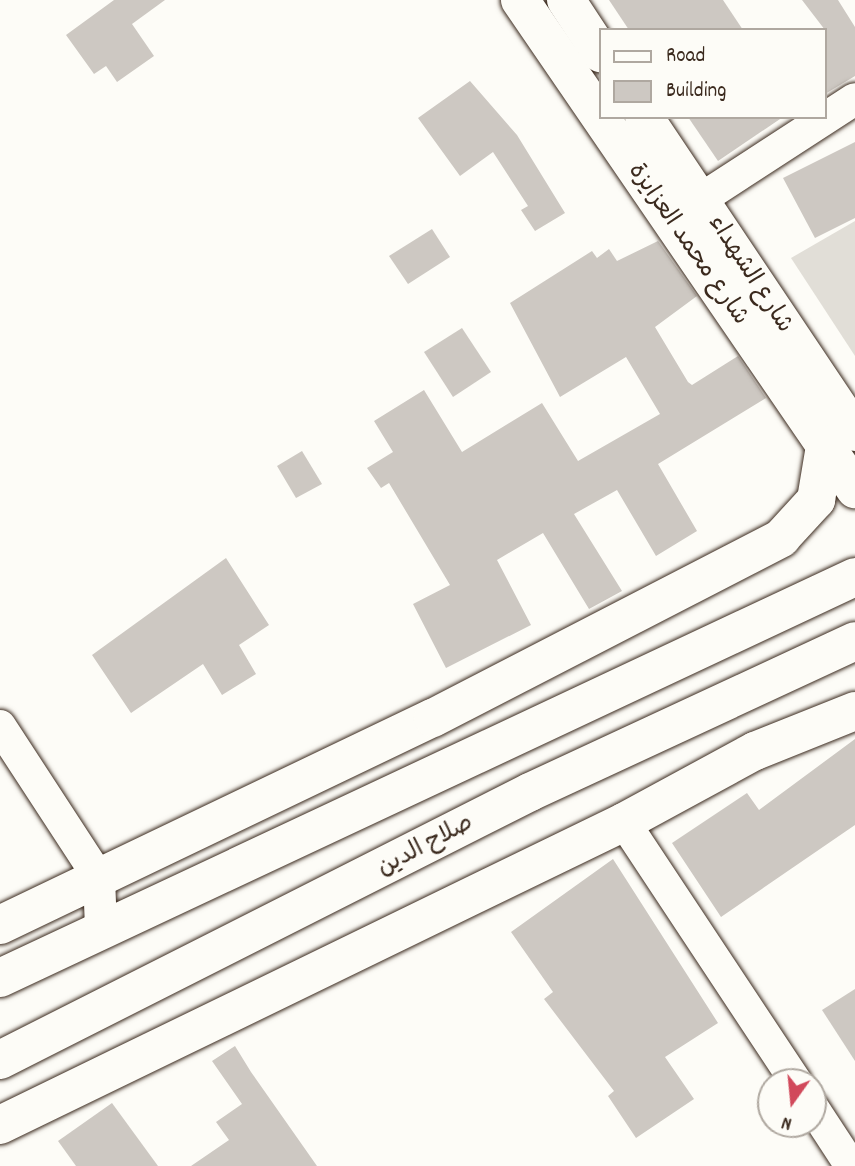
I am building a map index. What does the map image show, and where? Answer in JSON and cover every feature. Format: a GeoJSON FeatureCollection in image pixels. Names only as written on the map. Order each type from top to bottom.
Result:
{"type":"FeatureCollection","features":[{"type":"Feature","properties":{"kind":"main road","name":"شارع محمد العزايزة"},"geometry":{"type":"LineString","coordinates":[[520,0],[600,101]]}},
{"type":"Feature","properties":{"kind":"main road"},"geometry":{"type":"LineString","coordinates":[[566,0],[600,51]]}},
{"type":"Feature","properties":{"kind":"main road","name":"شارع محمد العزايزة"},"geometry":{"type":"LineString","coordinates":[[614,119],[685,209],[846,432],[855,489]]}},
{"type":"Feature","properties":{"kind":"main road","name":"شارع الشهداء"},"geometry":{"type":"LineString","coordinates":[[646,119],[685,209]]}},
{"type":"Feature","properties":{"kind":"main road"},"geometry":{"type":"LineString","coordinates":[[0,925],[421,724],[781,538],[816,500],[846,432]]}},
{"type":"Feature","properties":{"kind":"main road"},"geometry":{"type":"LineString","coordinates":[[0,978],[101,928],[855,577]]}},
{"type":"Feature","properties":{"kind":"main road","name":"صلاح الدين"},"geometry":{"type":"LineString","coordinates":[[0,1060],[530,792],[855,641]]}},
{"type":"Feature","properties":{"kind":"main road"},"geometry":{"type":"LineString","coordinates":[[0,1125],[624,822],[754,751],[855,711]]}},
{"type":"Feature","properties":{"kind":"street"},"geometry":{"type":"LineString","coordinates":[[827,117],[855,99]]}},
{"type":"Feature","properties":{"kind":"street"},"geometry":{"type":"LineString","coordinates":[[685,209],[824,119]]}},
{"type":"Feature","properties":{"kind":"street"},"geometry":{"type":"LineString","coordinates":[[0,726],[99,878],[101,928]]}},
{"type":"Feature","properties":{"kind":"street"},"geometry":{"type":"LineString","coordinates":[[624,822],[787,1068]]}},
{"type":"Feature","properties":{"kind":"street"},"geometry":{"type":"LineString","coordinates":[[827,1129],[851,1166]]}},
{"type":"Feature","properties":{"kind":"shaded area"},"geometry":{"type":"Polygon","coordinates":[[[855,221],[855,356],[791,258],[855,221]]]}},
{"type":"Feature","properties":{"kind":"building"},"geometry":{"type":"Polygon","coordinates":[[[114,0],[165,0],[132,24],[154,56],[117,82],[106,66],[94,74],[66,35],[114,0]]]}},
{"type":"Feature","properties":{"kind":"building"},"geometry":{"type":"Polygon","coordinates":[[[609,0],[723,0],[742,28],[628,28],[609,0]]]}},
{"type":"Feature","properties":{"kind":"building"},"geometry":{"type":"Polygon","coordinates":[[[802,0],[838,0],[855,27],[855,76],[827,93],[827,28],[823,28],[802,0]]]}},
{"type":"Feature","properties":{"kind":"building"},"geometry":{"type":"Polygon","coordinates":[[[470,81],[517,135],[565,213],[535,231],[521,210],[528,206],[493,152],[460,176],[418,118],[470,81]]]}},
{"type":"Feature","properties":{"kind":"building"},"geometry":{"type":"Polygon","coordinates":[[[689,119],[780,119],[718,161],[689,119]]]}},
{"type":"Feature","properties":{"kind":"building"},"geometry":{"type":"Polygon","coordinates":[[[855,142],[855,218],[815,238],[783,178],[855,142]]]}},
{"type":"Feature","properties":{"kind":"building"},"geometry":{"type":"Polygon","coordinates":[[[432,229],[450,257],[408,284],[389,256],[432,229]]]}},
{"type":"Feature","properties":{"kind":"building"},"geometry":{"type":"Polygon","coordinates":[[[658,241],[697,296],[655,327],[688,382],[692,385],[738,356],[766,398],[658,464],[697,531],[656,556],[617,490],[574,514],[622,591],[589,609],[543,533],[497,560],[531,625],[446,668],[413,604],[450,585],[389,483],[381,488],[367,468],[393,452],[374,421],[424,390],[462,452],[542,403],[578,461],[660,414],[626,357],[560,397],[510,303],[592,251],[597,258],[609,249],[617,261],[658,241]]]}},
{"type":"Feature","properties":{"kind":"building"},"geometry":{"type":"Polygon","coordinates":[[[462,328],[491,372],[453,397],[424,352],[462,328]]]}},
{"type":"Feature","properties":{"kind":"building"},"geometry":{"type":"Polygon","coordinates":[[[302,451],[322,484],[296,498],[277,466],[302,451]]]}},
{"type":"Feature","properties":{"kind":"building"},"geometry":{"type":"Polygon","coordinates":[[[226,558],[269,625],[239,645],[256,674],[222,695],[203,664],[131,713],[92,655],[226,558]]]}},
{"type":"Feature","properties":{"kind":"building"},"geometry":{"type":"Polygon","coordinates":[[[855,739],[855,825],[721,917],[672,843],[747,793],[759,810],[855,739]]]}},
{"type":"Feature","properties":{"kind":"building"},"geometry":{"type":"Polygon","coordinates":[[[613,859],[718,1023],[665,1057],[694,1099],[636,1138],[608,1096],[614,1091],[544,999],[553,992],[511,932],[613,859]]]}},
{"type":"Feature","properties":{"kind":"building"},"geometry":{"type":"Polygon","coordinates":[[[855,989],[855,1061],[822,1010],[855,989]]]}},
{"type":"Feature","properties":{"kind":"building"},"geometry":{"type":"Polygon","coordinates":[[[235,1046],[317,1166],[191,1166],[229,1140],[216,1122],[242,1104],[212,1061],[235,1046]]]}},
{"type":"Feature","properties":{"kind":"building"},"geometry":{"type":"Polygon","coordinates":[[[112,1103],[158,1166],[76,1166],[58,1141],[112,1103]]]}}]}
